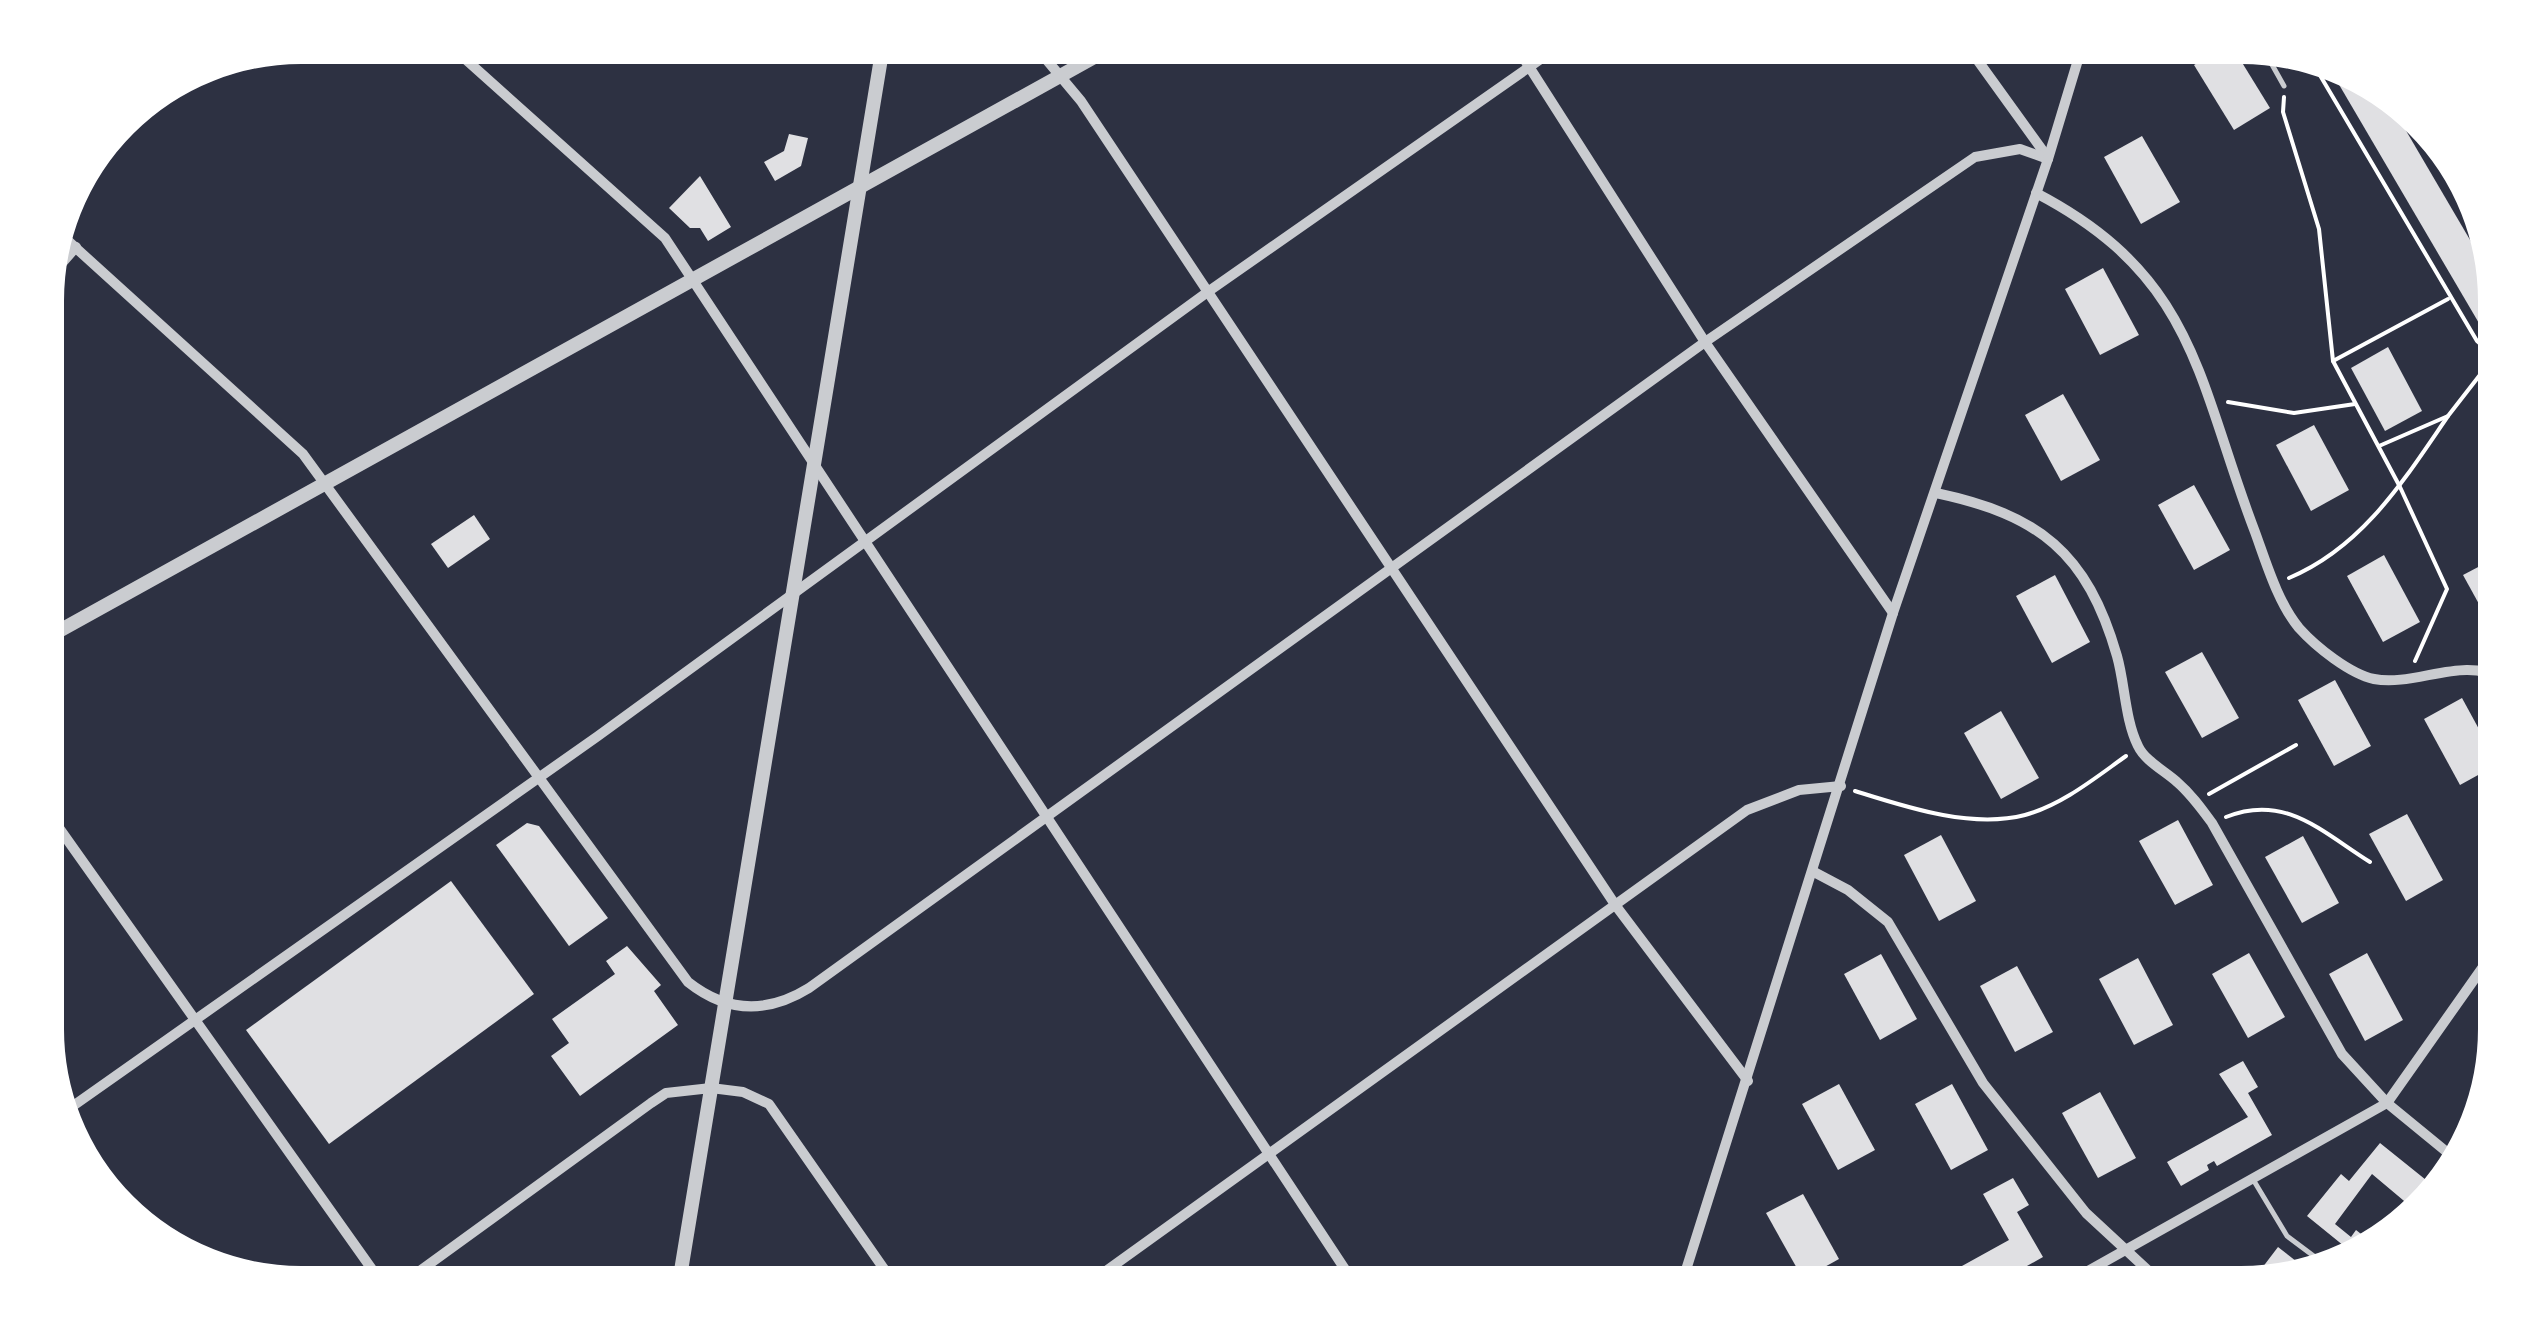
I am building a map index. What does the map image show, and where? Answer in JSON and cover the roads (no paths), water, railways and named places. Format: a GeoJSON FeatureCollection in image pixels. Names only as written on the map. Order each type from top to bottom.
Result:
{"type":"FeatureCollection","features":[{"type":"Feature","properties":{"kind":"street"},"geometry":{"type":"LineString","coordinates":[[464,58],[665,238],[868,540],[1346,1271]]}},
{"type":"Feature","properties":{"kind":"street"},"geometry":{"type":"LineString","coordinates":[[681,1272],[881,58]]}},
{"type":"Feature","properties":{"kind":"street"},"geometry":{"type":"LineString","coordinates":[[1046,58],[1062,75],[1209,291],[1616,906],[1748,1080]]}},
{"type":"Feature","properties":{"kind":"street"},"geometry":{"type":"LineString","coordinates":[[58,632],[1093,58]]}},
{"type":"Feature","properties":{"kind":"street"},"geometry":{"type":"LineString","coordinates":[[1524,58],[1704,342],[1893,613]]}},
{"type":"Feature","properties":{"kind":"street"},"geometry":{"type":"LineString","coordinates":[[71,1106],[536,778],[1209,291],[1543,58]]}},
{"type":"Feature","properties":{"kind":"street"},"geometry":{"type":"LineString","coordinates":[[1976,58],[2048,158]]}},
{"type":"Feature","properties":{"kind":"street"},"geometry":{"type":"LineString","coordinates":[[1686,1271],[1893,613],[2079,58]]}},
{"type":"Feature","properties":{"kind":"street"},"geometry":{"type":"LineString","coordinates":[[66,238],[303,454],[688,982],[724,1003],[768,1008],[789,1000],[1050,817],[1704,342],[1975,158],[2020,149],[2048,158]]}},
{"type":"Feature","properties":{"kind":"street"},"geometry":{"type":"LineString","coordinates":[[2036,194],[2073,213],[2158,292],[2179,322],[2214,401],[2241,496],[2275,583],[2298,626],[2324,651],[2373,679],[2408,680],[2475,670],[2484,673]]}},
{"type":"Feature","properties":{"kind":"street"},"geometry":{"type":"LineString","coordinates":[[61,264],[76,247]]}},
{"type":"Feature","properties":{"kind":"street"},"geometry":{"type":"LineString","coordinates":[[1936,493],[1990,504],[2018,516],[2061,548],[2076,567],[2107,625],[2138,748],[2197,802],[2212,822],[2332,1040],[2387,1104],[2449,1154]]}},
{"type":"Feature","properties":{"kind":"street"},"geometry":{"type":"LineString","coordinates":[[1105,1272],[1762,801],[1799,790],[1841,786]]}},
{"type":"Feature","properties":{"kind":"street"},"geometry":{"type":"LineString","coordinates":[[58,826],[374,1272]]}},
{"type":"Feature","properties":{"kind":"street"},"geometry":{"type":"LineString","coordinates":[[1814,872],[1848,890],[1888,922],[1982,1083],[2086,1213],[2147,1271]]}},
{"type":"Feature","properties":{"kind":"street"},"geometry":{"type":"LineString","coordinates":[[2088,1271],[2387,1104],[2484,966]]}},
{"type":"Feature","properties":{"kind":"street"},"geometry":{"type":"LineString","coordinates":[[418,1272],[651,1103],[666,1094],[711,1088],[756,1096],[778,1112],[886,1272]]}},
{"type":"Feature","properties":{"kind":"lane"},"geometry":{"type":"LineString","coordinates":[[2270,60],[2284,86]]}},
{"type":"Feature","properties":{"kind":"lane"},"geometry":{"type":"LineString","coordinates":[[2254,1181],[2287,1236],[2318,1259]]}}]}
